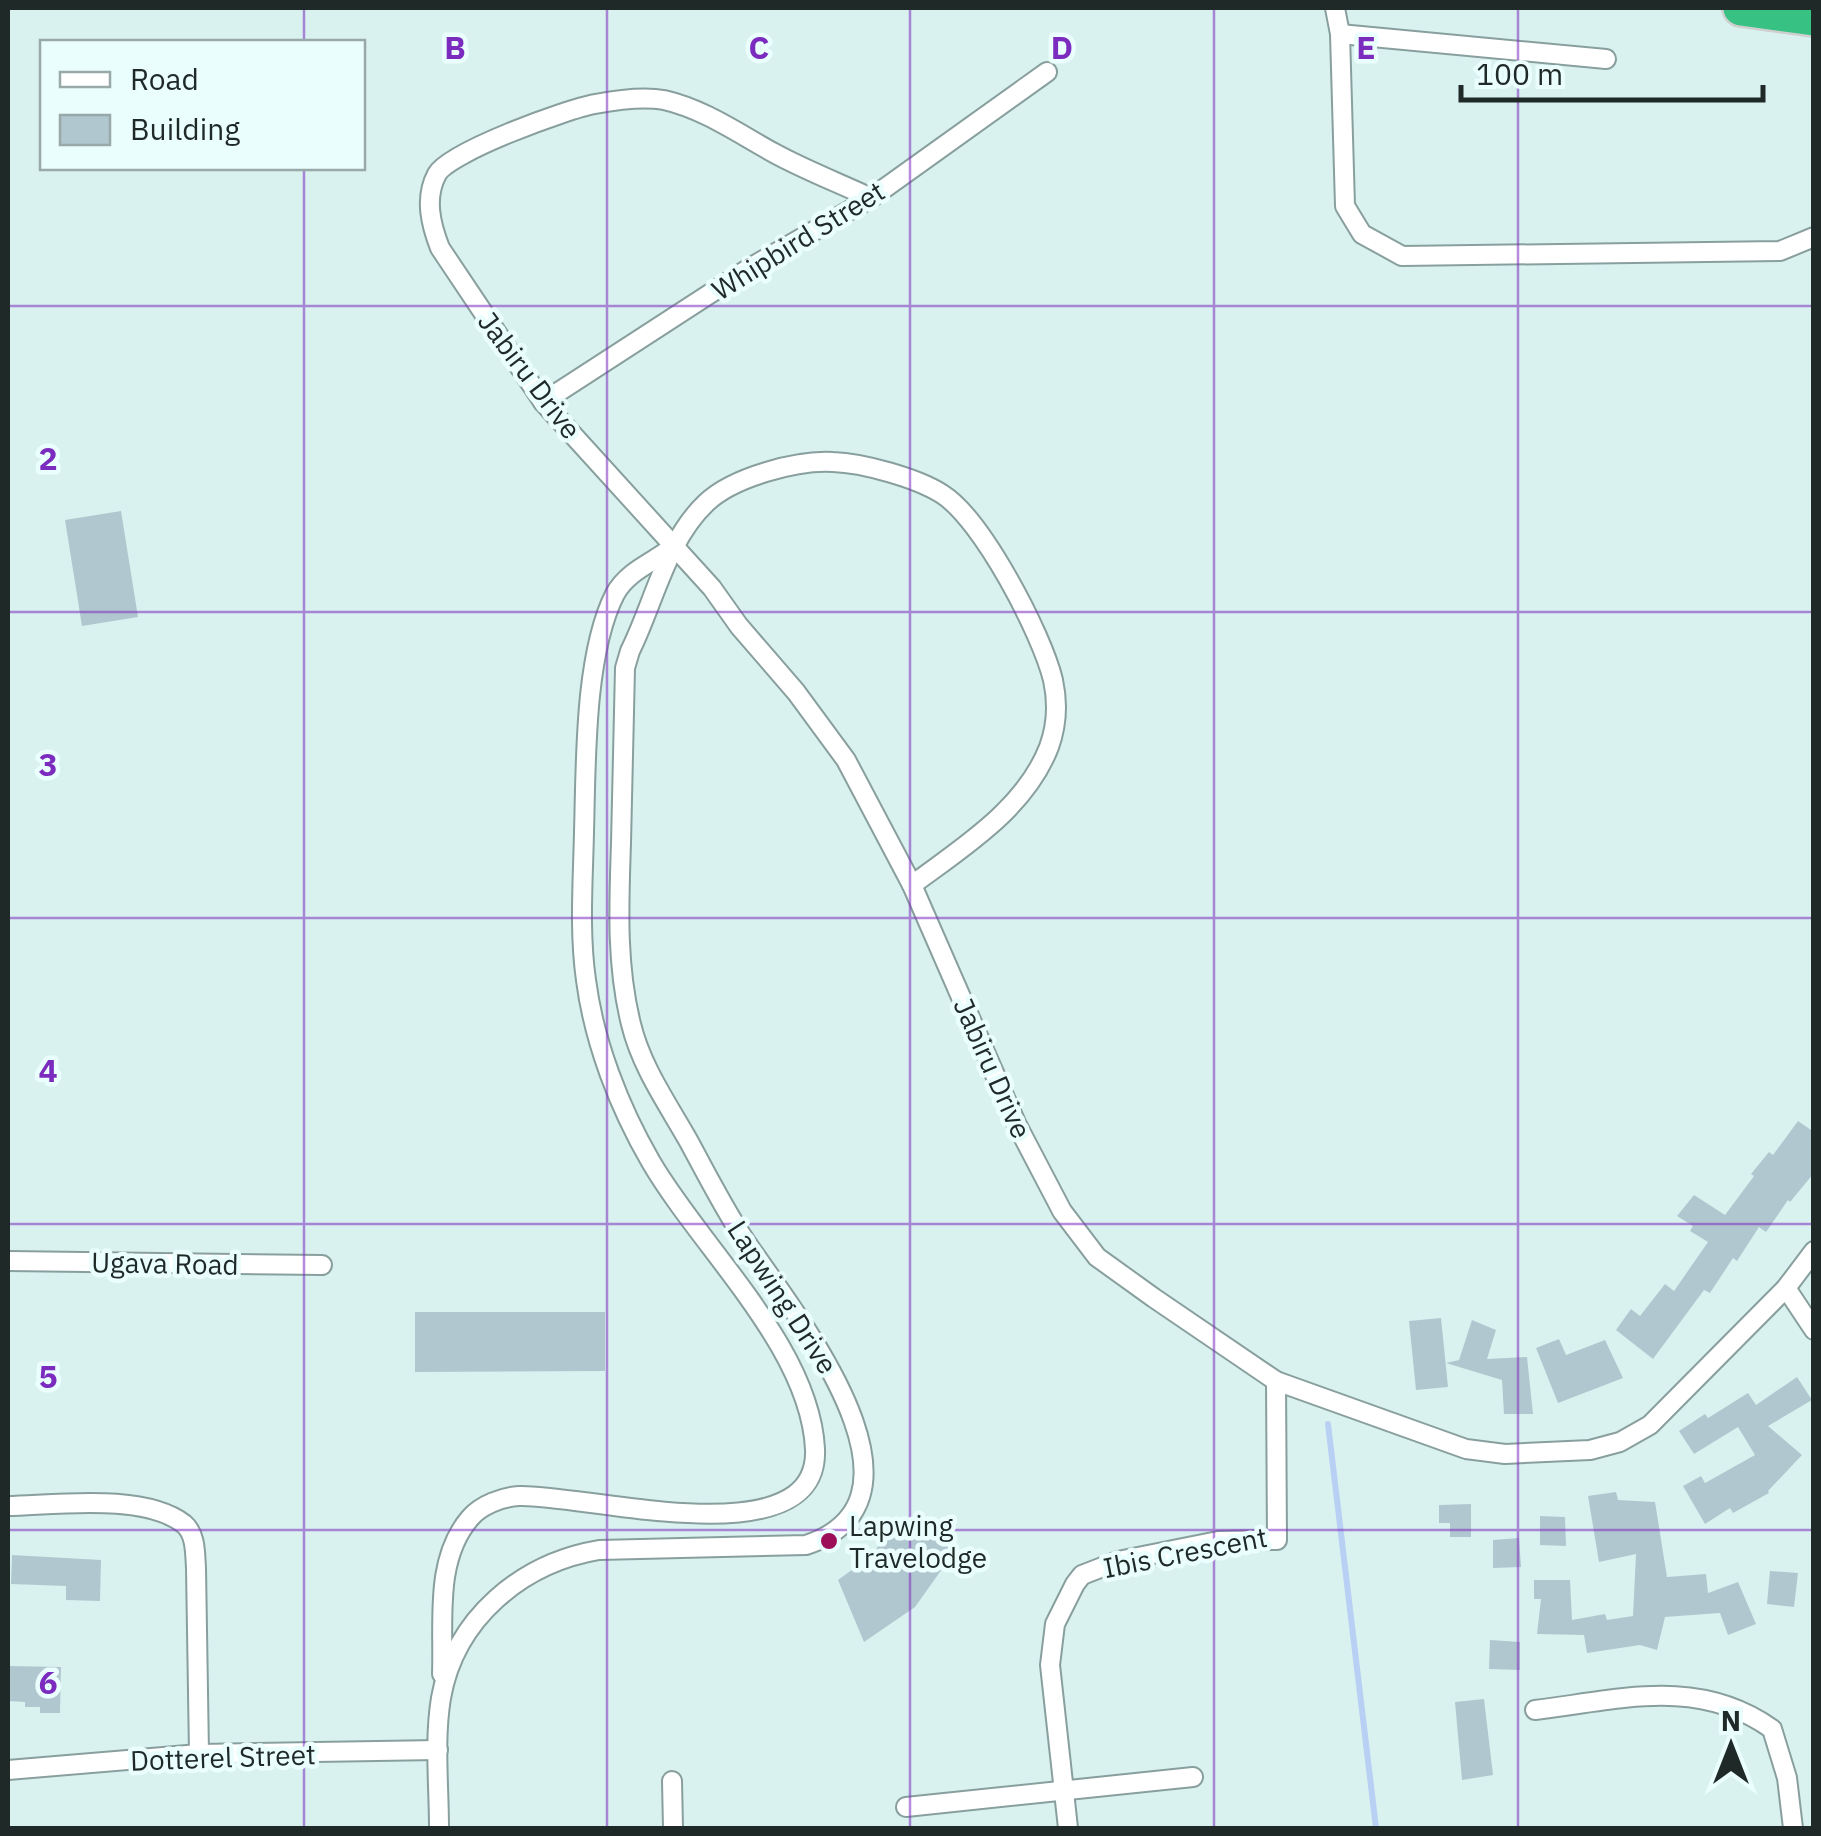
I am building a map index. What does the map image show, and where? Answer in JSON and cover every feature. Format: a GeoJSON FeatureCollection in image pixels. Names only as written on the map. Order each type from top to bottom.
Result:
{"type":"FeatureCollection","features":[{"type":"Feature","properties":{"kind":"highway"},"geometry":{"type":"LineString","coordinates":[[1741,8],[1814,18]]}},
{"type":"Feature","properties":{"kind":"street"},"geometry":{"type":"LineString","coordinates":[[1335,8],[1340,34],[1345,206],[1362,234],[1402,256],[1780,251],[1814,238]]}},
{"type":"Feature","properties":{"kind":"street"},"geometry":{"type":"LineString","coordinates":[[1340,34],[1606,59]]}},
{"type":"Feature","properties":{"kind":"street","name":"Whipbird Street"},"geometry":{"type":"LineString","coordinates":[[543,402],[748,270],[871,198],[1047,72]]}},
{"type":"Feature","properties":{"kind":"street","name":"Jabiru Drive"},"geometry":{"type":"LineString","coordinates":[[871,198],[776,154],[726,124],[662,100],[595,104],[560,113],[463,154],[447,162],[434,180],[430,210],[440,248],[543,402],[675,546],[796,692],[846,760],[912,885],[1016,1123],[1075,1232],[1098,1257],[1276,1381],[1466,1449],[1505,1454],[1590,1450],[1620,1442],[1650,1425],[1786,1288],[1814,1250]]}},
{"type":"Feature","properties":{"kind":"street"},"geometry":{"type":"LineString","coordinates":[[441,1697],[447,1557],[458,1534],[478,1509],[520,1496],[648,1510],[740,1512],[786,1502],[801,1493],[815,1464],[810,1416],[785,1353],[652,1163],[617,1096],[586,982],[582,929],[590,692],[618,589],[632,574],[675,546],[706,502],[742,481],[783,467],[833,462],[882,470],[943,494],[982,534],[1017,595],[1053,679],[1057,719],[1048,750],[1024,791],[982,833],[912,885]]}},
{"type":"Feature","properties":{"kind":"street","name":"Lapwing Drive"},"geometry":{"type":"LineString","coordinates":[[439,1828],[441,1697],[456,1654],[481,1614],[514,1584],[541,1567],[599,1550],[806,1545],[854,1510],[862,1481],[862,1456],[854,1420],[832,1370],[806,1324],[743,1238],[643,1060],[631,1026],[618,941],[626,668],[675,546]]}},
{"type":"Feature","properties":{"kind":"street","name":"Ugava Road"},"geometry":{"type":"LineString","coordinates":[[8,1260],[322,1265]]}},
{"type":"Feature","properties":{"kind":"street"},"geometry":{"type":"LineString","coordinates":[[1786,1288],[1814,1330]]}},
{"type":"Feature","properties":{"kind":"street","name":"Ibis Crescent"},"geometry":{"type":"LineString","coordinates":[[1068,1828],[1050,1665],[1055,1624],[1066,1600],[1082,1575],[1118,1561],[1218,1541],[1277,1540],[1276,1381]]}},
{"type":"Feature","properties":{"kind":"street"},"geometry":{"type":"LineString","coordinates":[[8,1506],[124,1504],[149,1508],[186,1525],[194,1540],[196,1568],[199,1754]]}},
{"type":"Feature","properties":{"kind":"street"},"geometry":{"type":"LineString","coordinates":[[1535,1710],[1677,1694],[1740,1710],[1772,1729],[1787,1778],[1793,1828]]}},
{"type":"Feature","properties":{"kind":"street","name":"Dotterel Street"},"geometry":{"type":"LineString","coordinates":[[8,1770],[199,1754],[438,1750]]}},
{"type":"Feature","properties":{"kind":"street"},"geometry":{"type":"LineString","coordinates":[[906,1807],[1194,1777]]}},
{"type":"Feature","properties":{"kind":"street"},"geometry":{"type":"LineString","coordinates":[[672,1781],[673,1828]]}},
{"type":"Feature","properties":{"kind":"building"},"geometry":{"type":"Polygon","coordinates":[[[121,511],[138,617],[82,626],[65,520],[121,511]]]}},
{"type":"Feature","properties":{"kind":"building"},"geometry":{"type":"Polygon","coordinates":[[[1798,1121],[1814,1132],[1814,1173],[1788,1200],[1766,1232],[1759,1227],[1710,1293],[1704,1290],[1653,1359],[1616,1330],[1631,1309],[1640,1316],[1665,1284],[1674,1291],[1708,1242],[1690,1231],[1693,1226],[1677,1216],[1694,1195],[1725,1215],[1754,1176],[1751,1174],[1769,1152],[1773,1155],[1798,1121]]]}},
{"type":"Feature","properties":{"kind":"building"},"geometry":{"type":"Polygon","coordinates":[[[415,1312],[605,1312],[605,1371],[415,1372],[415,1312]]]}},
{"type":"Feature","properties":{"kind":"building"},"geometry":{"type":"Polygon","coordinates":[[[1441,1318],[1448,1387],[1416,1390],[1409,1321],[1441,1318]]]}},
{"type":"Feature","properties":{"kind":"building"},"geometry":{"type":"Polygon","coordinates":[[[1472,1320],[1496,1330],[1487,1359],[1527,1357],[1533,1414],[1504,1414],[1502,1380],[1446,1363],[1459,1360],[1472,1320]]]}},
{"type":"Feature","properties":{"kind":"building"},"geometry":{"type":"Polygon","coordinates":[[[1559,1339],[1566,1355],[1605,1340],[1623,1378],[1558,1403],[1536,1348],[1559,1339]]]}},
{"type":"Feature","properties":{"kind":"building"},"geometry":{"type":"Polygon","coordinates":[[[1797,1377],[1812,1400],[1768,1426],[1802,1455],[1769,1493],[1733,1513],[1730,1508],[1705,1524],[1683,1486],[1701,1476],[1705,1483],[1755,1455],[1738,1427],[1694,1454],[1679,1431],[1748,1393],[1756,1405],[1797,1377]]]}},
{"type":"Feature","properties":{"kind":"building"},"geometry":{"type":"Polygon","coordinates":[[[1616,1492],[1618,1500],[1655,1502],[1667,1577],[1706,1574],[1708,1593],[1738,1582],[1756,1624],[1728,1635],[1720,1613],[1665,1617],[1657,1650],[1640,1645],[1587,1653],[1584,1635],[1537,1634],[1541,1599],[1534,1599],[1534,1580],[1570,1580],[1572,1620],[1605,1614],[1607,1620],[1633,1616],[1636,1554],[1599,1562],[1588,1496],[1616,1492]]]}},
{"type":"Feature","properties":{"kind":"building"},"geometry":{"type":"Polygon","coordinates":[[[1471,1504],[1471,1537],[1450,1537],[1450,1523],[1439,1523],[1439,1505],[1471,1504]]]}},
{"type":"Feature","properties":{"kind":"building"},"geometry":{"type":"Polygon","coordinates":[[[1540,1516],[1565,1517],[1566,1546],[1540,1545],[1540,1516]]]}},
{"type":"Feature","properties":{"kind":"building"},"geometry":{"type":"Polygon","coordinates":[[[896,1523],[957,1548],[915,1607],[864,1642],[838,1580],[871,1556],[896,1523]]]}},
{"type":"Feature","properties":{"kind":"building"},"geometry":{"type":"Polygon","coordinates":[[[1519,1538],[1521,1567],[1493,1568],[1493,1540],[1519,1538]]]}},
{"type":"Feature","properties":{"kind":"building"},"geometry":{"type":"Polygon","coordinates":[[[12,1555],[101,1560],[100,1601],[66,1600],[66,1586],[11,1584],[12,1555]]]}},
{"type":"Feature","properties":{"kind":"building"},"geometry":{"type":"Polygon","coordinates":[[[1770,1571],[1798,1573],[1794,1607],[1767,1604],[1770,1571]]]}},
{"type":"Feature","properties":{"kind":"building"},"geometry":{"type":"Polygon","coordinates":[[[1490,1640],[1520,1642],[1520,1670],[1489,1669],[1490,1640]]]}},
{"type":"Feature","properties":{"kind":"building"},"geometry":{"type":"Polygon","coordinates":[[[8,1666],[61,1667],[60,1713],[40,1713],[40,1707],[8,1701],[8,1666]]]}},
{"type":"Feature","properties":{"kind":"building"},"geometry":{"type":"Polygon","coordinates":[[[1484,1699],[1493,1775],[1462,1780],[1455,1702],[1484,1699]]]}},
{"type":"Feature","properties":{"kind":"waterway"},"geometry":{"type":"LineString","coordinates":[[1328,1424],[1376,1828]]}},
{"type":"Feature","properties":{"kind":"place","name":"Lapwing Travelodge"},"geometry":{"type":"Point","coordinates":[829,1541]}}]}
